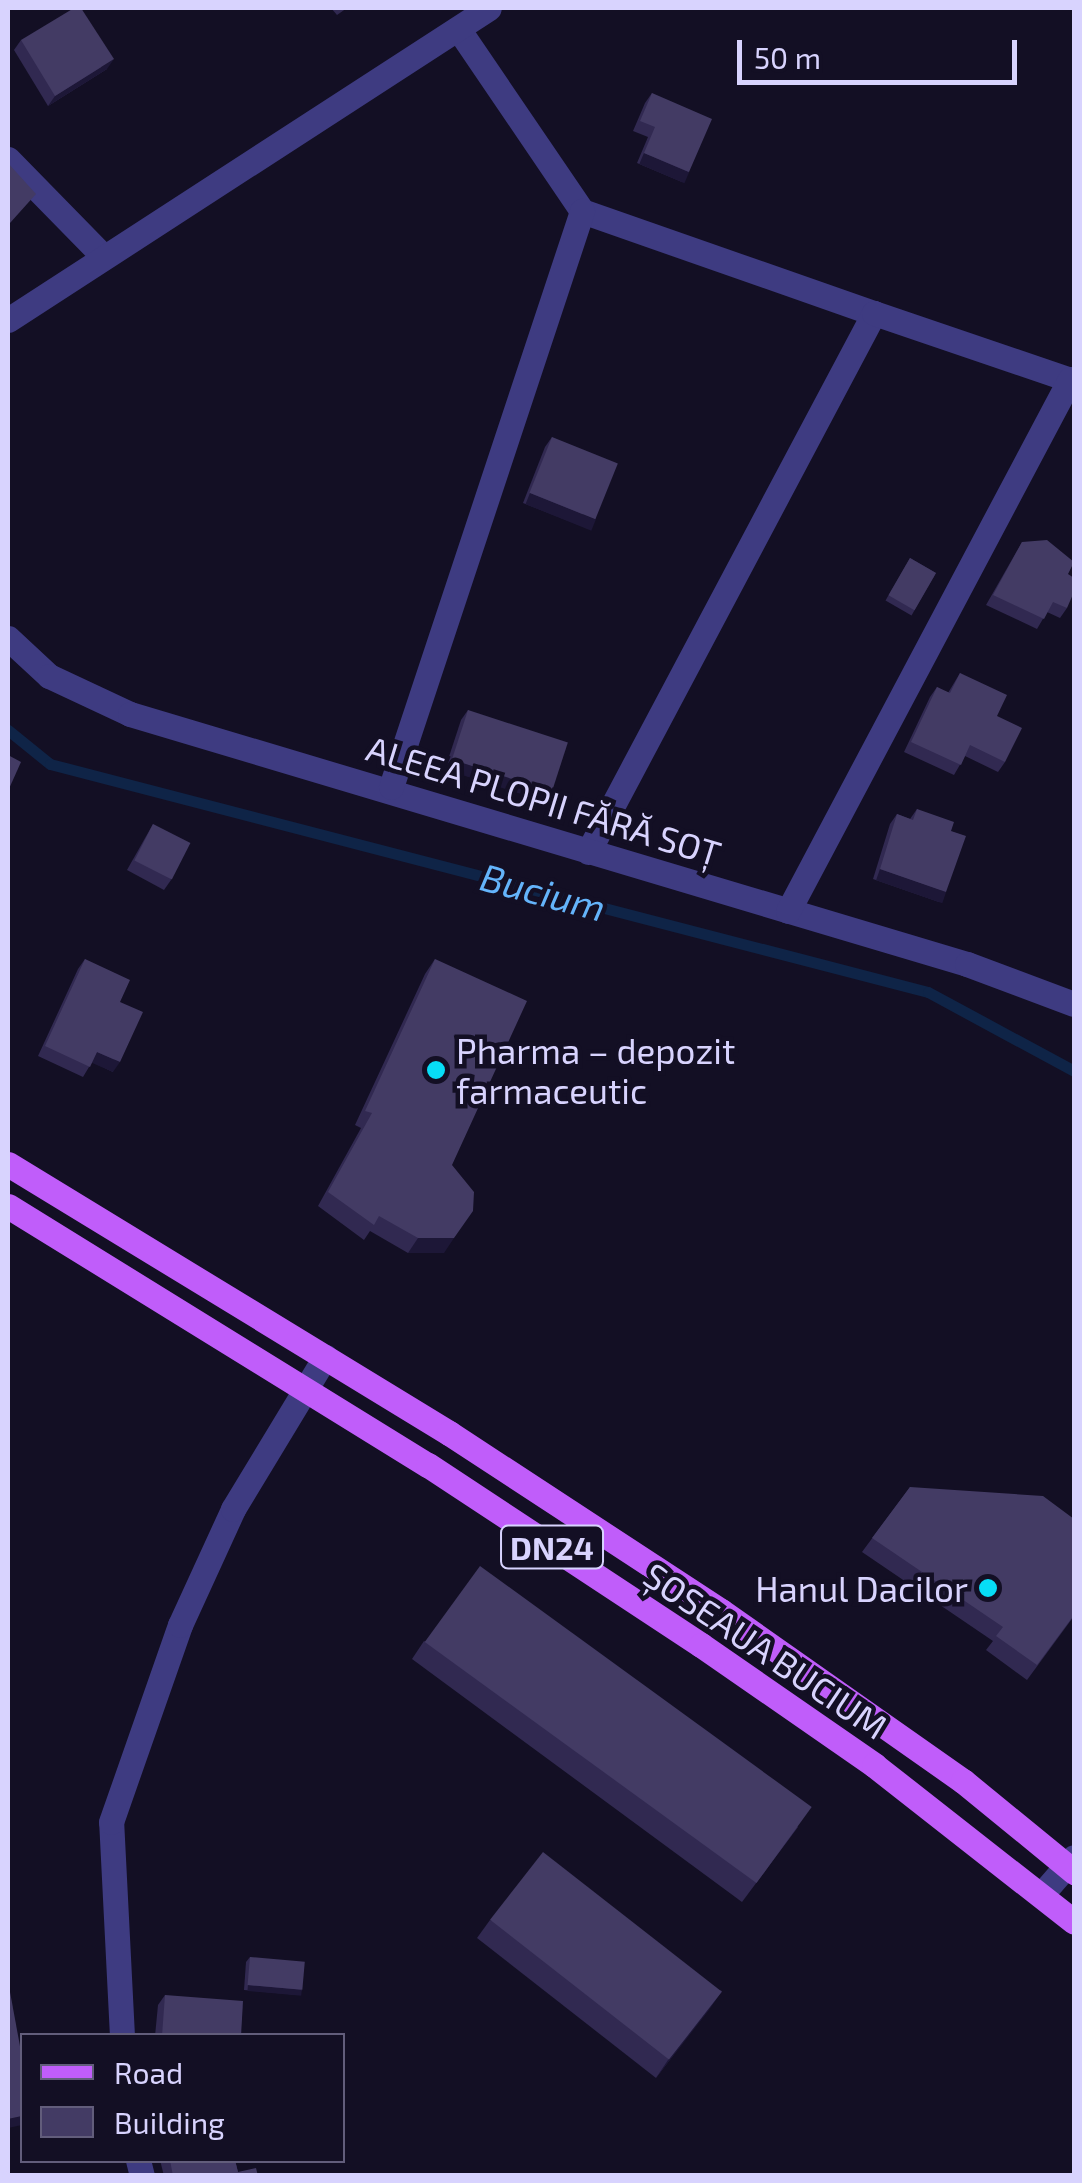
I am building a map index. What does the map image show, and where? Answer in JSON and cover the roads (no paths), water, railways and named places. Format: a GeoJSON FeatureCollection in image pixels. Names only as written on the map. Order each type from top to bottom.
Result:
{"type":"FeatureCollection","features":[{"type":"Feature","properties":{"kind":"main road","name":"ȘOSEAUA BUCIUM"},"geometry":{"type":"LineString","coordinates":[[8,1164],[325,1358],[721,1611],[963,1782],[1072,1865]]}},
{"type":"Feature","properties":{"kind":"main road","name":"ȘOSEAUA BUCIUM"},"geometry":{"type":"LineString","coordinates":[[8,1206],[701,1645],[874,1765],[1074,1922]]}},
{"type":"Feature","properties":{"kind":"street"},"geometry":{"type":"LineString","coordinates":[[8,320],[489,8]]}},
{"type":"Feature","properties":{"kind":"street"},"geometry":{"type":"LineString","coordinates":[[459,30],[582,211],[1072,380],[788,911]]}},
{"type":"Feature","properties":{"kind":"street"},"geometry":{"type":"LineString","coordinates":[[8,159],[103,256]]}},
{"type":"Feature","properties":{"kind":"street"},"geometry":{"type":"LineString","coordinates":[[391,787],[582,211]]}},
{"type":"Feature","properties":{"kind":"street"},"geometry":{"type":"LineString","coordinates":[[588,852],[874,313]]}},
{"type":"Feature","properties":{"kind":"street","name":"ALEEA PLOPII FĂRĂ SOȚ"},"geometry":{"type":"LineString","coordinates":[[8,638],[49,676],[130,714],[391,787],[588,852],[967,964],[1074,1004]]}},
{"type":"Feature","properties":{"kind":"street"},"geometry":{"type":"LineString","coordinates":[[122,2033],[111,1822],[180,1625],[233,1509],[325,1358]]}},
{"type":"Feature","properties":{"kind":"street"},"geometry":{"type":"LineString","coordinates":[[1040,1896],[1072,1865]]}},
{"type":"Feature","properties":{"kind":"waterway","name":"Bucium"},"geometry":{"type":"LineString","coordinates":[[8,730],[50,764],[928,992],[1074,1071]]}},
{"type":"Feature","properties":{"kind":"place","name":"Pharma – depozit farmaceutic"},"geometry":{"type":"Point","coordinates":[436,1070]}},
{"type":"Feature","properties":{"kind":"place","name":"Hanul Dacilor"},"geometry":{"type":"Point","coordinates":[988,1588]}}]}
